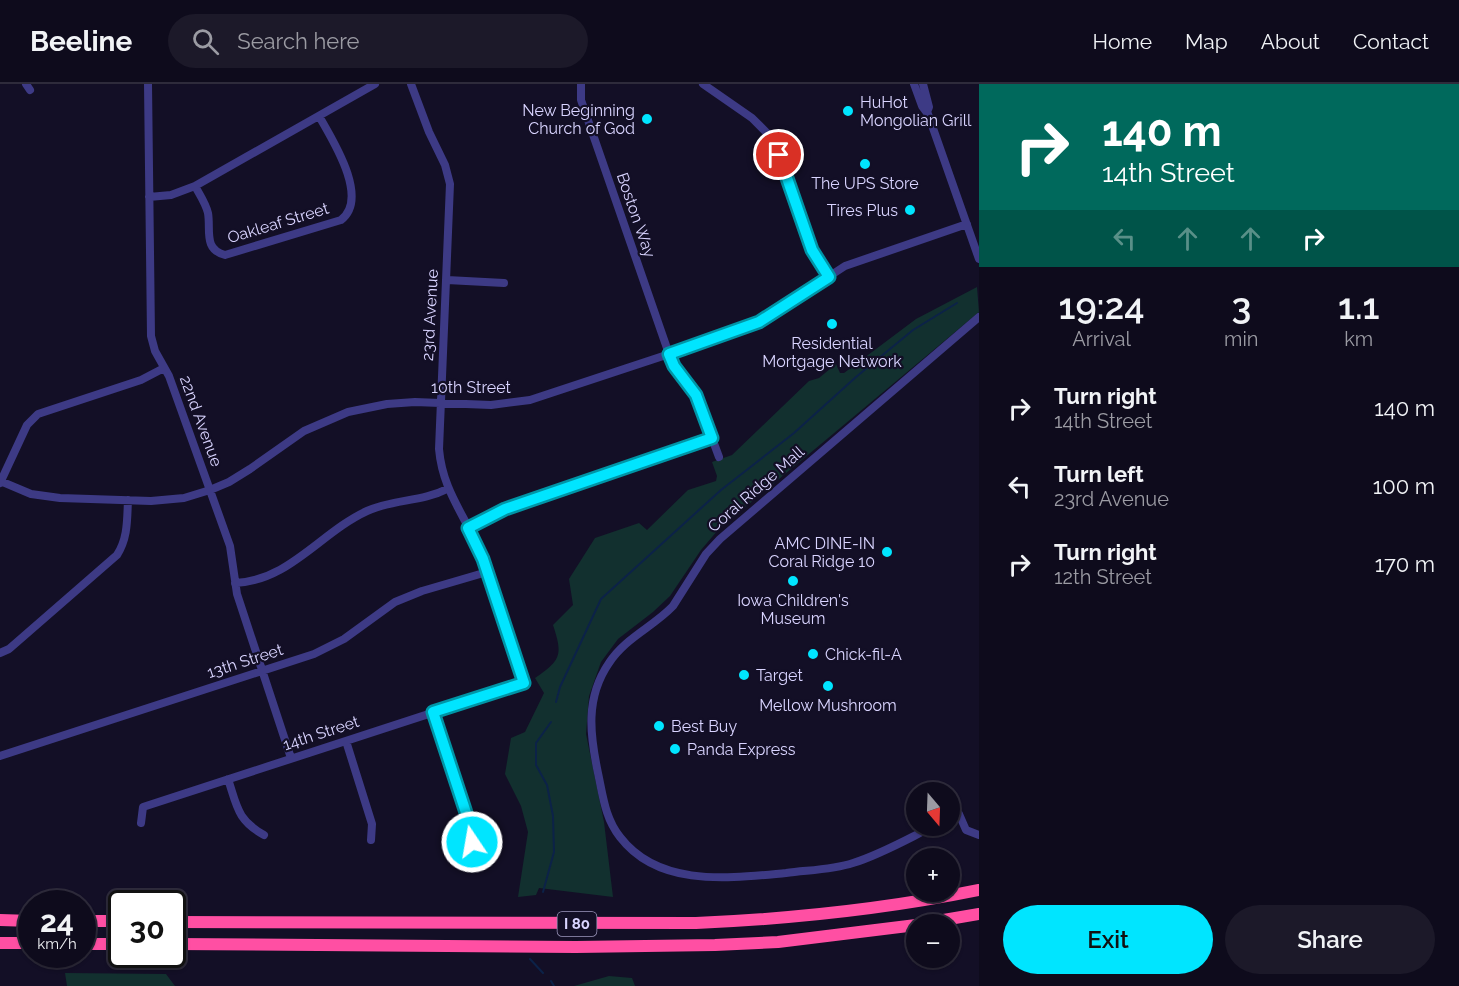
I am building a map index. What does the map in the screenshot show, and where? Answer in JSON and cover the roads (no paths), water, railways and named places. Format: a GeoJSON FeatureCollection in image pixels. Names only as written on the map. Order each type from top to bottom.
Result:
{"type":"FeatureCollection","features":[{"type":"Feature","properties":{"kind":"highway","name":"I 80"},"geometry":{"type":"LineString","coordinates":[[186,921],[696,923],[783,918],[848,911],[979,890]]}},
{"type":"Feature","properties":{"kind":"highway"},"geometry":{"type":"LineString","coordinates":[[960,918],[979,915]]}},
{"type":"Feature","properties":{"kind":"highway"},"geometry":{"type":"LineString","coordinates":[[0,920],[18,921]]}},
{"type":"Feature","properties":{"kind":"highway","name":"I 80"},"geometry":{"type":"LineString","coordinates":[[186,944],[692,946],[778,942],[906,926]]}},
{"type":"Feature","properties":{"kind":"highway"},"geometry":{"type":"LineString","coordinates":[[0,943],[18,943]]}},
{"type":"Feature","properties":{"kind":"street","name":"22nd Avenue"},"geometry":{"type":"LineString","coordinates":[[148,84],[151,336],[230,546],[239,601],[291,758]]}},
{"type":"Feature","properties":{"kind":"street"},"geometry":{"type":"LineString","coordinates":[[148,197],[171,195],[195,186],[375,84]]}},
{"type":"Feature","properties":{"kind":"street","name":"23rd Avenue"},"geometry":{"type":"LineString","coordinates":[[411,84],[429,132],[448,173],[450,195],[440,464],[447,489],[468,528],[487,572],[524,683]]}},
{"type":"Feature","properties":{"kind":"street","name":"Boston Way"},"geometry":{"type":"LineString","coordinates":[[581,84],[581,100],[669,354],[674,366],[696,395],[718,457]]}},
{"type":"Feature","properties":{"kind":"street"},"geometry":{"type":"LineString","coordinates":[[703,84],[752,118],[768,134],[782,162],[812,250],[829,277]]}},
{"type":"Feature","properties":{"kind":"street"},"geometry":{"type":"LineString","coordinates":[[914,84],[922,106],[927,112],[979,259]]}},
{"type":"Feature","properties":{"kind":"street"},"geometry":{"type":"LineString","coordinates":[[923,84],[929,107],[927,112]]}},
{"type":"Feature","properties":{"kind":"street","name":"Oakleaf Street"},"geometry":{"type":"LineString","coordinates":[[195,186],[208,214],[211,246],[219,254],[225,255],[341,220],[351,206],[348,175],[341,155],[319,116]]}},
{"type":"Feature","properties":{"kind":"street","name":"10th Street"},"geometry":{"type":"LineString","coordinates":[[0,482],[41,496],[128,501],[168,500],[210,490],[242,475],[304,431],[334,417],[362,408],[387,404],[491,405],[530,400],[753,325],[855,262],[967,224]]}},
{"type":"Feature","properties":{"kind":"street"},"geometry":{"type":"LineString","coordinates":[[447,280],[504,283]]}},
{"type":"Feature","properties":{"kind":"street","name":"Coral Ridge Mall"},"geometry":{"type":"LineString","coordinates":[[913,836],[864,860],[841,866],[730,877],[699,877],[676,872],[648,861],[637,853],[620,837],[613,826],[607,814],[601,788],[592,742],[591,722],[597,686],[614,655],[634,636],[666,613],[682,593],[706,554],[720,539],[979,317]]}},
{"type":"Feature","properties":{"kind":"street"},"geometry":{"type":"LineString","coordinates":[[0,482],[27,425],[38,414],[141,380],[164,368]]}},
{"type":"Feature","properties":{"kind":"street"},"geometry":{"type":"LineString","coordinates":[[468,528],[505,509],[712,438]]}},
{"type":"Feature","properties":{"kind":"street"},"geometry":{"type":"LineString","coordinates":[[235,583],[257,581],[276,573],[342,525],[369,510],[399,501],[433,495],[447,489]]}},
{"type":"Feature","properties":{"kind":"street"},"geometry":{"type":"LineString","coordinates":[[0,653],[9,649],[117,555],[123,546],[127,530],[128,501]]}},
{"type":"Feature","properties":{"kind":"street","name":"13th Street"},"geometry":{"type":"LineString","coordinates":[[0,756],[331,647],[383,609],[408,596],[487,572]]}},
{"type":"Feature","properties":{"kind":"street","name":"14th Street"},"geometry":{"type":"LineString","coordinates":[[141,823],[143,807],[524,683]]}},
{"type":"Feature","properties":{"kind":"street"},"geometry":{"type":"LineString","coordinates":[[433,712],[473,834]]}},
{"type":"Feature","properties":{"kind":"street"},"geometry":{"type":"LineString","coordinates":[[346,741],[372,824],[371,840]]}},
{"type":"Feature","properties":{"kind":"street"},"geometry":{"type":"LineString","coordinates":[[228,779],[241,818],[250,828],[264,835]]}},
{"type":"Feature","properties":{"kind":"street"},"geometry":{"type":"LineString","coordinates":[[960,816],[966,830],[979,835]]}},
{"type":"Feature","properties":{"kind":"waterway"},"geometry":{"type":"LineString","coordinates":[[556,702],[560,687],[601,599],[721,490],[794,433],[856,377],[913,330],[957,303]]}},
{"type":"Feature","properties":{"kind":"waterway"},"geometry":{"type":"LineString","coordinates":[[543,892],[554,852],[553,816],[547,785],[536,765],[536,743],[551,722]]}},
{"type":"Feature","properties":{"kind":"waterway"},"geometry":{"type":"LineString","coordinates":[[530,959],[543,973]]}},
{"type":"Feature","properties":{"kind":"waterway"},"geometry":{"type":"LineString","coordinates":[[551,981],[554,986]]}},
{"type":"Feature","properties":{"kind":"place","name":"HuHot Mongolian Grill"},"geometry":{"type":"Point","coordinates":[848,111]}},
{"type":"Feature","properties":{"kind":"place","name":"New Beginning Church of God"},"geometry":{"type":"Point","coordinates":[647,119]}},
{"type":"Feature","properties":{"kind":"place","name":"The UPS Store"},"geometry":{"type":"Point","coordinates":[865,164]}},
{"type":"Feature","properties":{"kind":"place","name":"Tires Plus"},"geometry":{"type":"Point","coordinates":[910,210]}},
{"type":"Feature","properties":{"kind":"place","name":"Residential Mortgage Network"},"geometry":{"type":"Point","coordinates":[832,324]}},
{"type":"Feature","properties":{"kind":"place","name":"AMC DINE-IN Coral Ridge 10"},"geometry":{"type":"Point","coordinates":[887,552]}},
{"type":"Feature","properties":{"kind":"place","name":"Iowa Children's Museum"},"geometry":{"type":"Point","coordinates":[793,581]}},
{"type":"Feature","properties":{"kind":"place","name":"Chick-fil-A"},"geometry":{"type":"Point","coordinates":[813,654]}},
{"type":"Feature","properties":{"kind":"place","name":"Target"},"geometry":{"type":"Point","coordinates":[744,675]}},
{"type":"Feature","properties":{"kind":"place","name":"Mellow Mushroom"},"geometry":{"type":"Point","coordinates":[828,686]}},
{"type":"Feature","properties":{"kind":"place","name":"Best Buy"},"geometry":{"type":"Point","coordinates":[659,726]}},
{"type":"Feature","properties":{"kind":"place","name":"Panda Express"},"geometry":{"type":"Point","coordinates":[675,749]}}]}
